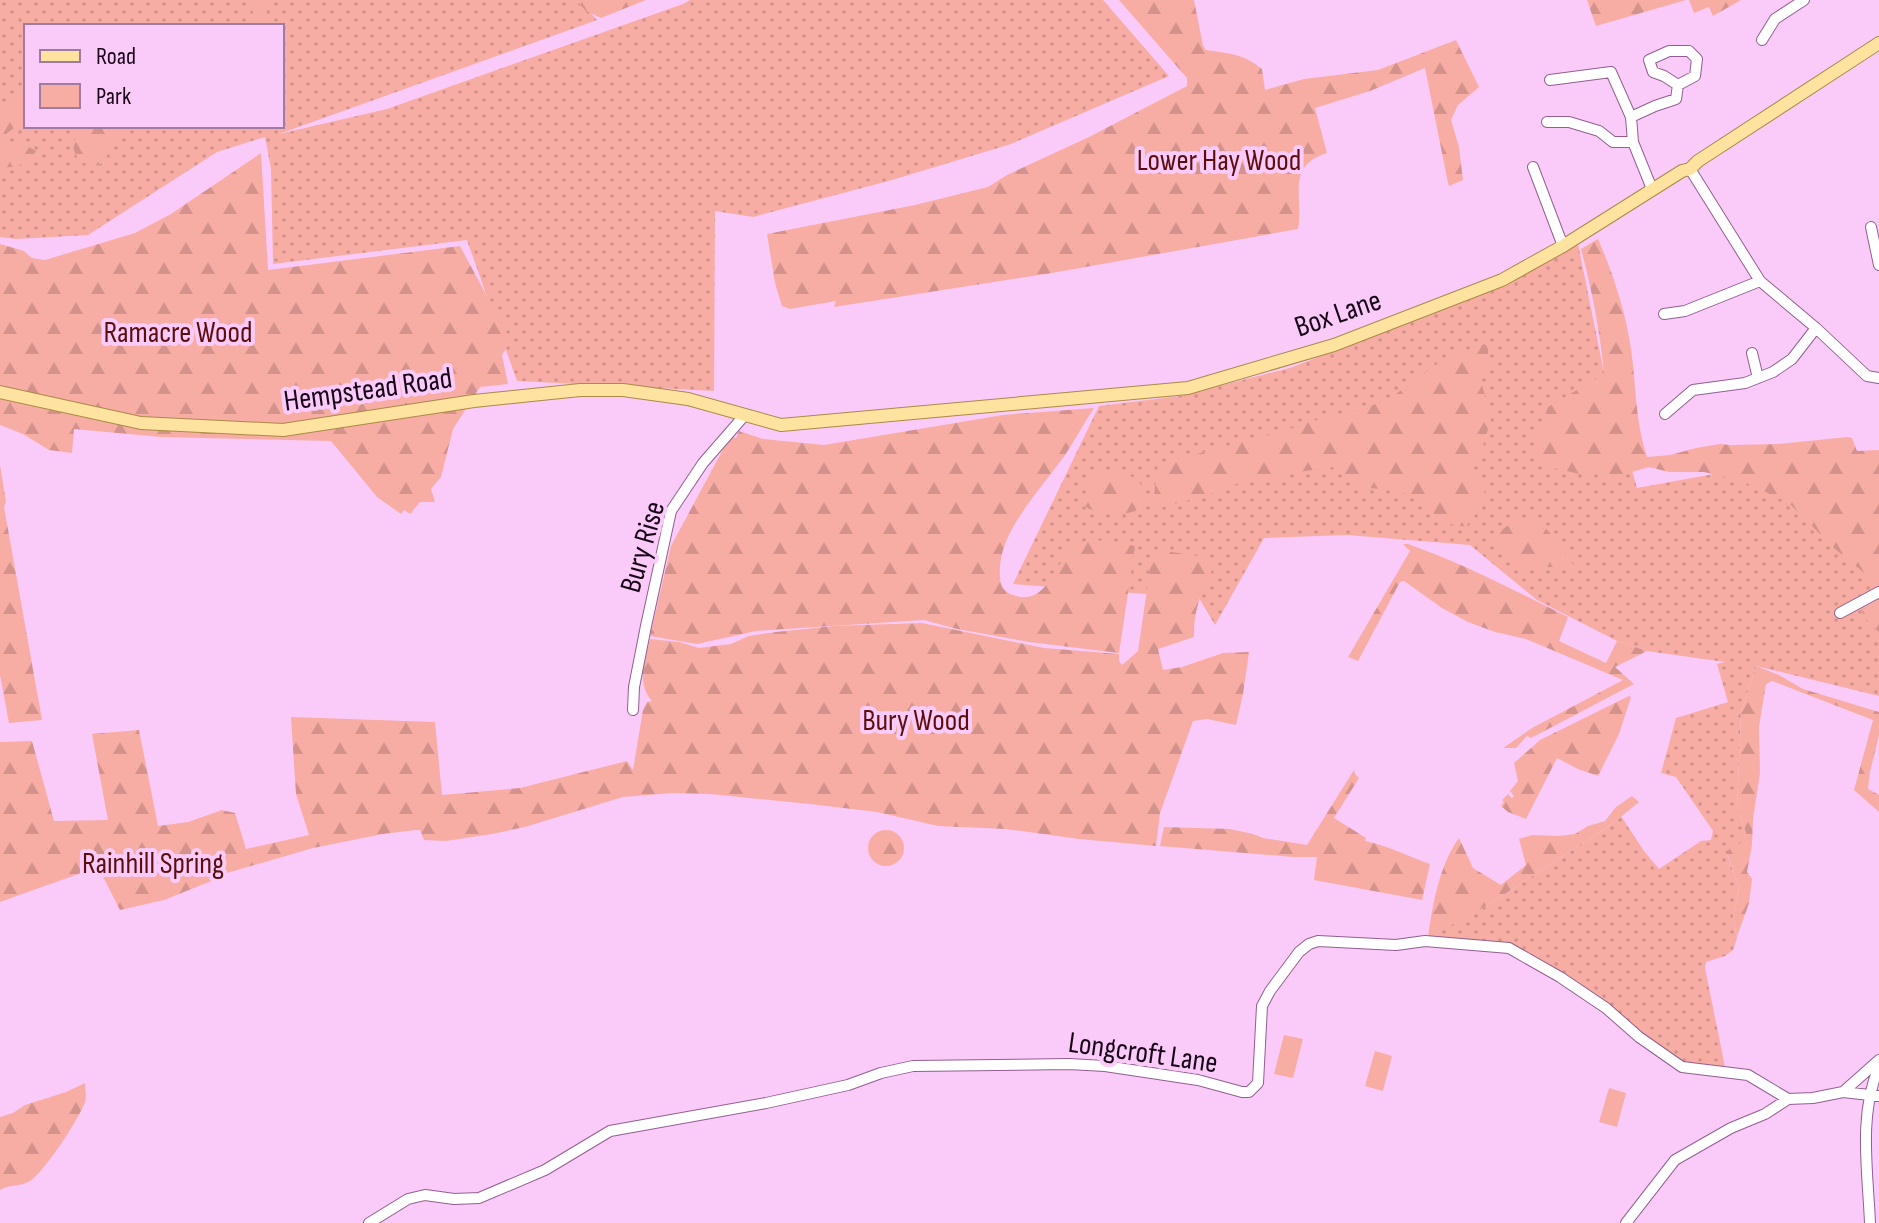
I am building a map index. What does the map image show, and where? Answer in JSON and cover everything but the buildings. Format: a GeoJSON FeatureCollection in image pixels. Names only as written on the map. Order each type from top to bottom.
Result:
{"type":"FeatureCollection","features":[{"type":"Feature","properties":{"kind":"main road","name":"Box Lane"},"geometry":{"type":"LineString","coordinates":[[744,416],[781,425],[1188,388],[1334,345],[1516,273],[1690,169],[1879,43]]}},
{"type":"Feature","properties":{"kind":"main road","name":"Hempstead Road"},"geometry":{"type":"LineString","coordinates":[[0,392],[141,423],[283,430],[474,401],[580,390],[623,390],[688,399],[744,416]]}},
{"type":"Feature","properties":{"kind":"street"},"geometry":{"type":"LineString","coordinates":[[1762,40],[1775,19],[1804,0]]}},
{"type":"Feature","properties":{"kind":"street"},"geometry":{"type":"LineString","coordinates":[[1669,51],[1689,51],[1697,59],[1695,76],[1678,85],[1653,72],[1649,60],[1669,51]]}},
{"type":"Feature","properties":{"kind":"street"},"geometry":{"type":"LineString","coordinates":[[1550,80],[1611,72],[1631,117],[1633,142],[1652,189]]}},
{"type":"Feature","properties":{"kind":"street"},"geometry":{"type":"LineString","coordinates":[[1631,117],[1676,99],[1678,85]]}},
{"type":"Feature","properties":{"kind":"street"},"geometry":{"type":"LineString","coordinates":[[1547,122],[1569,122],[1599,131],[1613,142],[1633,142]]}},
{"type":"Feature","properties":{"kind":"street"},"geometry":{"type":"LineString","coordinates":[[1533,167],[1563,246]]}},
{"type":"Feature","properties":{"kind":"street"},"geometry":{"type":"LineString","coordinates":[[1690,169],[1760,281],[1867,376],[1879,378]]}},
{"type":"Feature","properties":{"kind":"street"},"geometry":{"type":"LineString","coordinates":[[1871,227],[1879,265]]}},
{"type":"Feature","properties":{"kind":"street"},"geometry":{"type":"LineString","coordinates":[[1664,314],[1685,311],[1760,281]]}},
{"type":"Feature","properties":{"kind":"street"},"geometry":{"type":"LineString","coordinates":[[1665,414],[1693,390],[1745,383],[1773,372],[1792,359],[1816,328]]}},
{"type":"Feature","properties":{"kind":"street"},"geometry":{"type":"LineString","coordinates":[[1752,353],[1758,378]]}},
{"type":"Feature","properties":{"kind":"street","name":"Bury Rise"},"geometry":{"type":"LineString","coordinates":[[633,710],[634,687],[671,511],[703,463],[744,416]]}},
{"type":"Feature","properties":{"kind":"street"},"geometry":{"type":"LineString","coordinates":[[1840,613],[1879,592]]}},
{"type":"Feature","properties":{"kind":"street","name":"Longcroft Lane"},"geometry":{"type":"LineString","coordinates":[[369,1223],[408,1199],[425,1195],[479,1198],[545,1170],[610,1131],[807,1094],[913,1066],[1105,1066],[1198,1080],[1249,1092],[1258,1083],[1262,1006],[1299,952],[1318,941],[1396,945],[1425,941],[1509,948],[1606,1008],[1639,1037],[1682,1067],[1748,1075],[1788,1099]]}},
{"type":"Feature","properties":{"kind":"street"},"geometry":{"type":"LineString","coordinates":[[1843,1092],[1879,1060]]}},
{"type":"Feature","properties":{"kind":"street"},"geometry":{"type":"LineString","coordinates":[[1870,1223],[1865,1150],[1879,1067]]}},
{"type":"Feature","properties":{"kind":"street"},"geometry":{"type":"LineString","coordinates":[[1626,1223],[1675,1160],[1731,1128],[1765,1114],[1788,1099],[1843,1092],[1874,1096]]}},
{"type":"Feature","properties":{"kind":"green space"},"geometry":{"type":"Polygon","coordinates":[[[0,0],[579,0],[597,20],[279,134],[387,109],[690,0],[1103,0],[1169,76],[1011,144],[892,180],[753,217],[715,211],[714,391],[517,381],[467,240],[273,264],[271,169],[265,137],[217,152],[88,235],[0,237],[0,0]]]}},
{"type":"Feature","properties":{"kind":"green space"},"geometry":{"type":"Polygon","coordinates":[[[246,0],[262,0],[271,22],[260,24],[246,0]]]}},
{"type":"Feature","properties":{"kind":"green space"},"geometry":{"type":"Polygon","coordinates":[[[576,0],[646,0],[601,18],[586,11],[576,0]]]}},
{"type":"Feature","properties":{"kind":"green space","name":"Lower Hay Wood"},"geometry":{"type":"Polygon","coordinates":[[[1119,0],[1194,0],[1206,50],[1236,55],[1255,64],[1262,69],[1265,90],[1304,79],[1378,70],[1456,40],[1479,87],[1458,105],[1451,120],[1459,147],[1463,180],[1449,186],[1425,68],[1370,91],[1315,108],[1327,153],[1314,159],[1301,174],[1298,229],[1052,273],[834,307],[836,301],[790,309],[782,306],[767,234],[915,205],[988,187],[1187,86],[1187,78],[1119,0]]]}},
{"type":"Feature","properties":{"kind":"green space"},"geometry":{"type":"Polygon","coordinates":[[[1587,0],[1686,0],[1596,26],[1587,0]]]}},
{"type":"Feature","properties":{"kind":"green space"},"geometry":{"type":"Polygon","coordinates":[[[1689,0],[1741,0],[1713,16],[1709,7],[1694,13],[1689,0]]]}},
{"type":"Feature","properties":{"kind":"green space"},"geometry":{"type":"Polygon","coordinates":[[[24,93],[24,120],[6,134],[4,141],[23,144],[36,151],[21,164],[0,168],[0,113],[24,93]]]}},
{"type":"Feature","properties":{"kind":"green space"},"geometry":{"type":"Polygon","coordinates":[[[84,128],[126,128],[102,163],[94,167],[79,159],[74,152],[76,138],[84,128]]]}},
{"type":"Feature","properties":{"kind":"green space","name":"Ramacre Wood"},"geometry":{"type":"Polygon","coordinates":[[[261,153],[268,270],[460,246],[511,341],[502,355],[508,384],[480,387],[453,429],[441,477],[431,489],[435,502],[420,502],[410,514],[404,510],[401,514],[377,497],[331,441],[161,437],[74,429],[72,453],[49,450],[23,434],[0,425],[0,244],[24,251],[32,258],[45,260],[135,233],[171,214],[261,153]]]}},
{"type":"Feature","properties":{"kind":"green space"},"geometry":{"type":"Polygon","coordinates":[[[1598,239],[1625,317],[1639,423],[1647,457],[1720,444],[1779,444],[1847,437],[1852,438],[1857,451],[1879,450],[1879,585],[1835,549],[1789,503],[1742,481],[1704,472],[1669,472],[1649,467],[1605,480],[1596,474],[1584,475],[1545,466],[1535,458],[1534,449],[1548,407],[1604,374],[1595,311],[1581,249],[1598,239]]]}},
{"type":"Feature","properties":{"kind":"green space"},"geometry":{"type":"Polygon","coordinates":[[[1578,244],[1603,368],[1637,488],[1841,451],[1879,463],[1879,696],[1756,666],[1741,713],[1737,807],[1746,833],[1745,841],[1726,852],[1739,887],[1733,917],[1737,938],[1733,950],[1706,962],[1705,968],[1725,1067],[1683,1064],[1515,948],[1497,941],[1435,938],[1441,930],[1488,905],[1621,816],[1659,869],[1701,841],[1711,840],[1713,831],[1676,777],[1661,773],[1676,718],[1728,702],[1717,664],[1725,662],[1647,651],[1617,641],[1537,600],[1470,545],[1347,535],[1264,538],[1215,625],[1199,598],[1013,584],[1099,406],[1180,396],[1290,368],[1499,287],[1578,244]]]}},
{"type":"Feature","properties":{"kind":"green space"},"geometry":{"type":"Polygon","coordinates":[[[1485,344],[1488,346],[1488,360],[1480,377],[1491,419],[1482,449],[1473,458],[1470,470],[1484,488],[1485,497],[1466,526],[1444,521],[1405,494],[1353,484],[1334,467],[1272,479],[1252,478],[1205,496],[1152,510],[1158,464],[1362,409],[1389,399],[1448,356],[1485,344]]]}},
{"type":"Feature","properties":{"kind":"green space"},"geometry":{"type":"Polygon","coordinates":[[[1094,408],[1009,535],[1000,565],[1000,580],[1007,592],[1026,597],[1037,594],[1045,586],[1075,546],[1091,540],[1135,546],[1119,653],[1029,642],[924,620],[756,631],[697,644],[650,636],[671,546],[727,442],[731,436],[736,438],[739,431],[763,439],[824,445],[1003,415],[1094,408]]]}},
{"type":"Feature","properties":{"kind":"green space"},"geometry":{"type":"Polygon","coordinates":[[[0,465],[6,502],[4,507],[42,720],[9,723],[0,675],[0,465]]]}},
{"type":"Feature","properties":{"kind":"green space"},"geometry":{"type":"Polygon","coordinates":[[[1106,471],[1121,472],[1142,485],[1145,502],[1139,509],[1128,513],[1111,513],[1086,507],[1085,495],[1089,485],[1096,476],[1106,471]]]}},
{"type":"Feature","properties":{"kind":"green space"},"geometry":{"type":"Polygon","coordinates":[[[1525,520],[1542,524],[1574,566],[1527,568],[1504,553],[1498,541],[1501,532],[1511,524],[1525,520]]]}},
{"type":"Feature","properties":{"kind":"green space"},"geometry":{"type":"Polygon","coordinates":[[[1403,544],[1470,569],[1568,617],[1559,641],[1606,663],[1617,641],[1647,651],[1615,667],[1634,684],[1531,738],[1527,736],[1516,748],[1503,748],[1532,728],[1623,680],[1526,639],[1468,622],[1404,581],[1400,582],[1358,661],[1348,657],[1410,551],[1403,544]]]}},
{"type":"Feature","properties":{"kind":"green space","name":"Bury Wood"},"geometry":{"type":"Polygon","coordinates":[[[1153,549],[1218,559],[1200,596],[1194,637],[1158,649],[1163,670],[1223,653],[1249,652],[1236,725],[1207,719],[1193,721],[1160,813],[1156,846],[1006,829],[938,826],[877,812],[810,804],[673,793],[623,797],[492,834],[446,841],[424,840],[420,830],[416,830],[313,848],[227,873],[222,870],[214,880],[164,900],[120,910],[98,867],[0,902],[0,742],[32,741],[54,821],[108,820],[92,734],[139,730],[158,826],[188,822],[222,810],[235,813],[246,849],[309,835],[296,794],[291,717],[435,722],[442,795],[520,788],[627,761],[633,770],[643,710],[647,702],[652,701],[643,679],[650,639],[699,648],[731,644],[749,636],[776,632],[834,626],[922,623],[1044,648],[1119,654],[1122,665],[1138,651],[1153,549]]]}},
{"type":"Feature","properties":{"kind":"green space"},"geometry":{"type":"Polygon","coordinates":[[[1879,594],[1879,632],[1866,619],[1862,603],[1879,594]]]}},
{"type":"Feature","properties":{"kind":"green space"},"geometry":{"type":"Polygon","coordinates":[[[1756,666],[1803,689],[1879,712],[1879,735],[1868,789],[1879,795],[1879,812],[1854,790],[1873,720],[1772,681],[1766,684],[1759,727],[1760,773],[1747,872],[1752,879],[1749,903],[1737,937],[1733,917],[1739,887],[1725,852],[1745,840],[1746,833],[1737,807],[1741,713],[1756,666]]]}},
{"type":"Feature","properties":{"kind":"green space"},"geometry":{"type":"Polygon","coordinates":[[[1629,696],[1619,734],[1598,776],[1557,758],[1526,819],[1501,806],[1508,794],[1512,798],[1514,796],[1510,791],[1518,781],[1514,763],[1540,740],[1629,696]]]}},
{"type":"Feature","properties":{"kind":"green space"},"geometry":{"type":"Polygon","coordinates":[[[1354,770],[1359,778],[1334,818],[1366,838],[1365,841],[1430,864],[1422,900],[1314,880],[1317,857],[1160,846],[1164,827],[1230,829],[1307,845],[1354,770]]]}},
{"type":"Feature","properties":{"kind":"green space"},"geometry":{"type":"Polygon","coordinates":[[[1632,796],[1639,802],[1612,824],[1488,905],[1442,930],[1434,940],[1428,937],[1442,873],[1459,838],[1473,868],[1501,885],[1526,865],[1519,839],[1532,835],[1575,834],[1605,821],[1616,807],[1632,796]]]}},
{"type":"Feature","properties":{"kind":"green space"},"geometry":{"type":"Polygon","coordinates":[[[886,830],[898,836],[904,848],[898,860],[886,866],[874,860],[868,848],[874,836],[886,830]]]}},
{"type":"Feature","properties":{"kind":"green space"},"geometry":{"type":"Polygon","coordinates":[[[1284,1035],[1303,1039],[1293,1078],[1274,1074],[1284,1035]]]}},
{"type":"Feature","properties":{"kind":"green space"},"geometry":{"type":"Polygon","coordinates":[[[1375,1051],[1392,1056],[1383,1091],[1365,1086],[1375,1051]]]}},
{"type":"Feature","properties":{"kind":"green space"},"geometry":{"type":"Polygon","coordinates":[[[85,1083],[86,1100],[82,1110],[44,1167],[30,1181],[0,1190],[0,1117],[85,1083]]]}},
{"type":"Feature","properties":{"kind":"green space"},"geometry":{"type":"Polygon","coordinates":[[[1609,1088],[1626,1093],[1617,1127],[1599,1122],[1609,1088]]]}},
{"type":"Feature","properties":{"kind":"park label","name":"Rainhill Spring"},"geometry":{"type":"Point","coordinates":[153,864]}}]}
